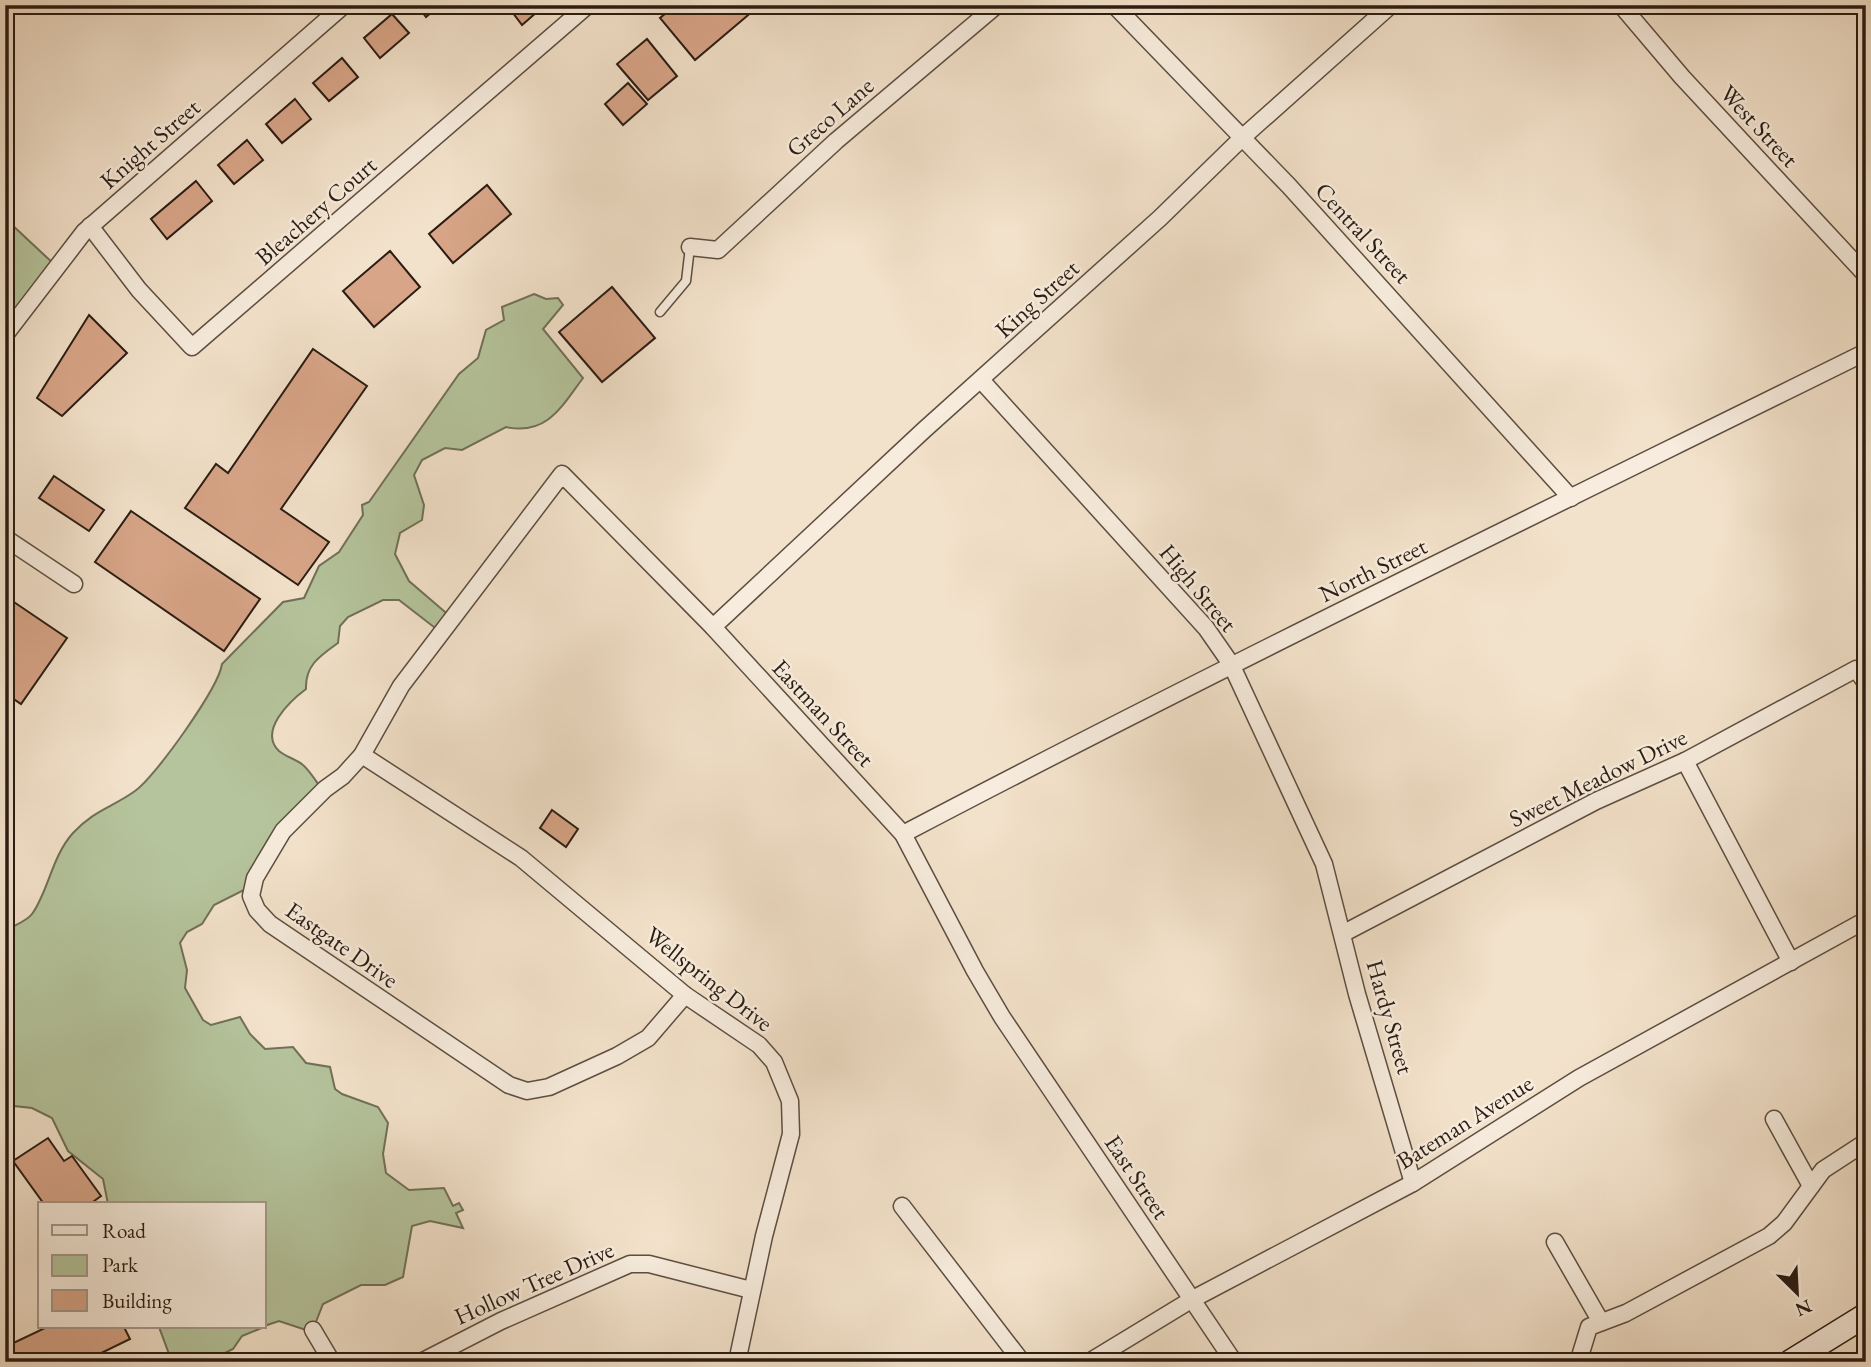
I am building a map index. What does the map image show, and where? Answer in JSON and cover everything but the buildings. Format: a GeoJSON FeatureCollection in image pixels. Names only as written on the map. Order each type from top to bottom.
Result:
{"type":"FeatureCollection","features":[{"type":"Feature","properties":{"kind":"main road"},"geometry":{"type":"LineString","coordinates":[[1790,1362],[1866,1315]]}},
{"type":"Feature","properties":{"kind":"street","name":"Knight Street"},"geometry":{"type":"LineString","coordinates":[[5,335],[43,282],[90,226],[344,5]]}},
{"type":"Feature","properties":{"kind":"street","name":"Bleachery Court"},"geometry":{"type":"LineString","coordinates":[[90,226],[139,290],[192,347],[588,5]]}},
{"type":"Feature","properties":{"kind":"street","name":"Greco Lane"},"geometry":{"type":"LineString","coordinates":[[690,247],[718,250],[827,149],[997,5]]}},
{"type":"Feature","properties":{"kind":"street","name":"Central Street"},"geometry":{"type":"LineString","coordinates":[[1114,5],[1243,137],[1479,392],[1571,498]]}},
{"type":"Feature","properties":{"kind":"street","name":"King Street"},"geometry":{"type":"LineString","coordinates":[[713,627],[1160,218],[1243,137],[1391,5]]}},
{"type":"Feature","properties":{"kind":"street","name":"West Street"},"geometry":{"type":"LineString","coordinates":[[1621,5],[1682,77],[1866,275]]}},
{"type":"Feature","properties":{"kind":"street","name":"North Street"},"geometry":{"type":"LineString","coordinates":[[903,834],[1231,664],[1866,352]]}},
{"type":"Feature","properties":{"kind":"street","name":"High Street"},"geometry":{"type":"LineString","coordinates":[[981,380],[1206,628],[1231,664],[1324,864]]}},
{"type":"Feature","properties":{"kind":"street","name":"Eastman Street"},"geometry":{"type":"LineString","coordinates":[[562,474],[713,627],[903,834],[1002,1017]]}},
{"type":"Feature","properties":{"kind":"street","name":"Eastgate Drive"},"geometry":{"type":"LineString","coordinates":[[562,474],[401,686],[362,755],[344,776],[325,789],[283,831],[255,878],[251,896],[257,910],[270,924],[498,1078],[527,1091],[549,1087],[648,1038],[685,996]]}},
{"type":"Feature","properties":{"kind":"street"},"geometry":{"type":"LineString","coordinates":[[5,538],[74,584]]}},
{"type":"Feature","properties":{"kind":"street","name":"Sweet Meadow Drive"},"geometry":{"type":"LineString","coordinates":[[1344,933],[1596,801],[1685,761],[1856,668],[1866,683]]}},
{"type":"Feature","properties":{"kind":"street","name":"Wellspring Drive"},"geometry":{"type":"LineString","coordinates":[[362,755],[521,858],[685,996],[759,1045],[774,1062],[790,1101],[792,1134],[751,1290],[737,1362]]}},
{"type":"Feature","properties":{"kind":"street"},"geometry":{"type":"LineString","coordinates":[[1685,761],[1791,962]]}},
{"type":"Feature","properties":{"kind":"street","name":"Hardy Street"},"geometry":{"type":"LineString","coordinates":[[1324,864],[1344,933],[1357,994],[1413,1184]]}},
{"type":"Feature","properties":{"kind":"street","name":"Bateman Avenue"},"geometry":{"type":"LineString","coordinates":[[1089,1362],[1191,1300],[1413,1184],[1578,1078],[1866,920]]}},
{"type":"Feature","properties":{"kind":"street","name":"East Street"},"geometry":{"type":"LineString","coordinates":[[1002,1017],[1234,1362]]}},
{"type":"Feature","properties":{"kind":"street"},"geometry":{"type":"LineString","coordinates":[[1774,1119],[1811,1186]]}},
{"type":"Feature","properties":{"kind":"street"},"geometry":{"type":"LineString","coordinates":[[1585,1362],[1581,1353],[1588,1327],[1626,1313],[1769,1236],[1784,1223],[1823,1170],[1866,1142]]}},
{"type":"Feature","properties":{"kind":"street"},"geometry":{"type":"LineString","coordinates":[[902,1206],[1022,1362]]}},
{"type":"Feature","properties":{"kind":"street"},"geometry":{"type":"LineString","coordinates":[[1555,1242],[1601,1322]]}},
{"type":"Feature","properties":{"kind":"street","name":"Hollow Tree Drive"},"geometry":{"type":"LineString","coordinates":[[421,1362],[501,1321],[630,1264],[649,1264],[751,1290]]}},
{"type":"Feature","properties":{"kind":"street"},"geometry":{"type":"LineString","coordinates":[[313,1330],[332,1362]]}},
{"type":"Feature","properties":{"kind":"lane"},"geometry":{"type":"LineString","coordinates":[[660,312],[686,281],[690,247]]}},
{"type":"Feature","properties":{"kind":"green space"},"geometry":{"type":"Polygon","coordinates":[[[10,223],[56,266],[5,337],[5,227],[10,223]]]}},
{"type":"Feature","properties":{"kind":"green space"},"geometry":{"type":"Polygon","coordinates":[[[534,294],[546,299],[558,298],[563,305],[543,329],[583,378],[560,408],[543,423],[520,429],[506,427],[462,450],[445,448],[422,460],[414,475],[424,505],[422,520],[400,533],[395,554],[409,581],[451,617],[439,631],[399,600],[383,600],[348,617],[340,626],[338,643],[311,667],[306,689],[279,717],[272,735],[273,743],[279,751],[303,765],[323,791],[252,886],[214,905],[202,924],[187,932],[180,943],[187,970],[185,988],[203,1020],[211,1025],[240,1017],[250,1034],[265,1049],[293,1047],[306,1063],[330,1067],[335,1089],[378,1107],[388,1123],[383,1154],[386,1173],[409,1190],[444,1188],[453,1206],[459,1203],[463,1210],[456,1213],[463,1228],[430,1221],[412,1226],[403,1277],[385,1285],[361,1285],[323,1304],[312,1332],[279,1321],[266,1325],[266,1202],[108,1202],[103,1179],[68,1151],[52,1118],[32,1108],[5,1105],[5,931],[32,914],[60,852],[73,833],[96,814],[135,791],[157,768],[199,710],[222,664],[283,602],[304,598],[319,566],[339,552],[363,515],[362,505],[369,502],[459,374],[478,358],[486,330],[504,320],[502,307],[534,294]]]}},
{"type":"Feature","properties":{"kind":"green space"},"geometry":{"type":"Polygon","coordinates":[[[159,1328],[262,1328],[242,1336],[233,1349],[207,1362],[172,1362],[159,1328]]]}}]}
